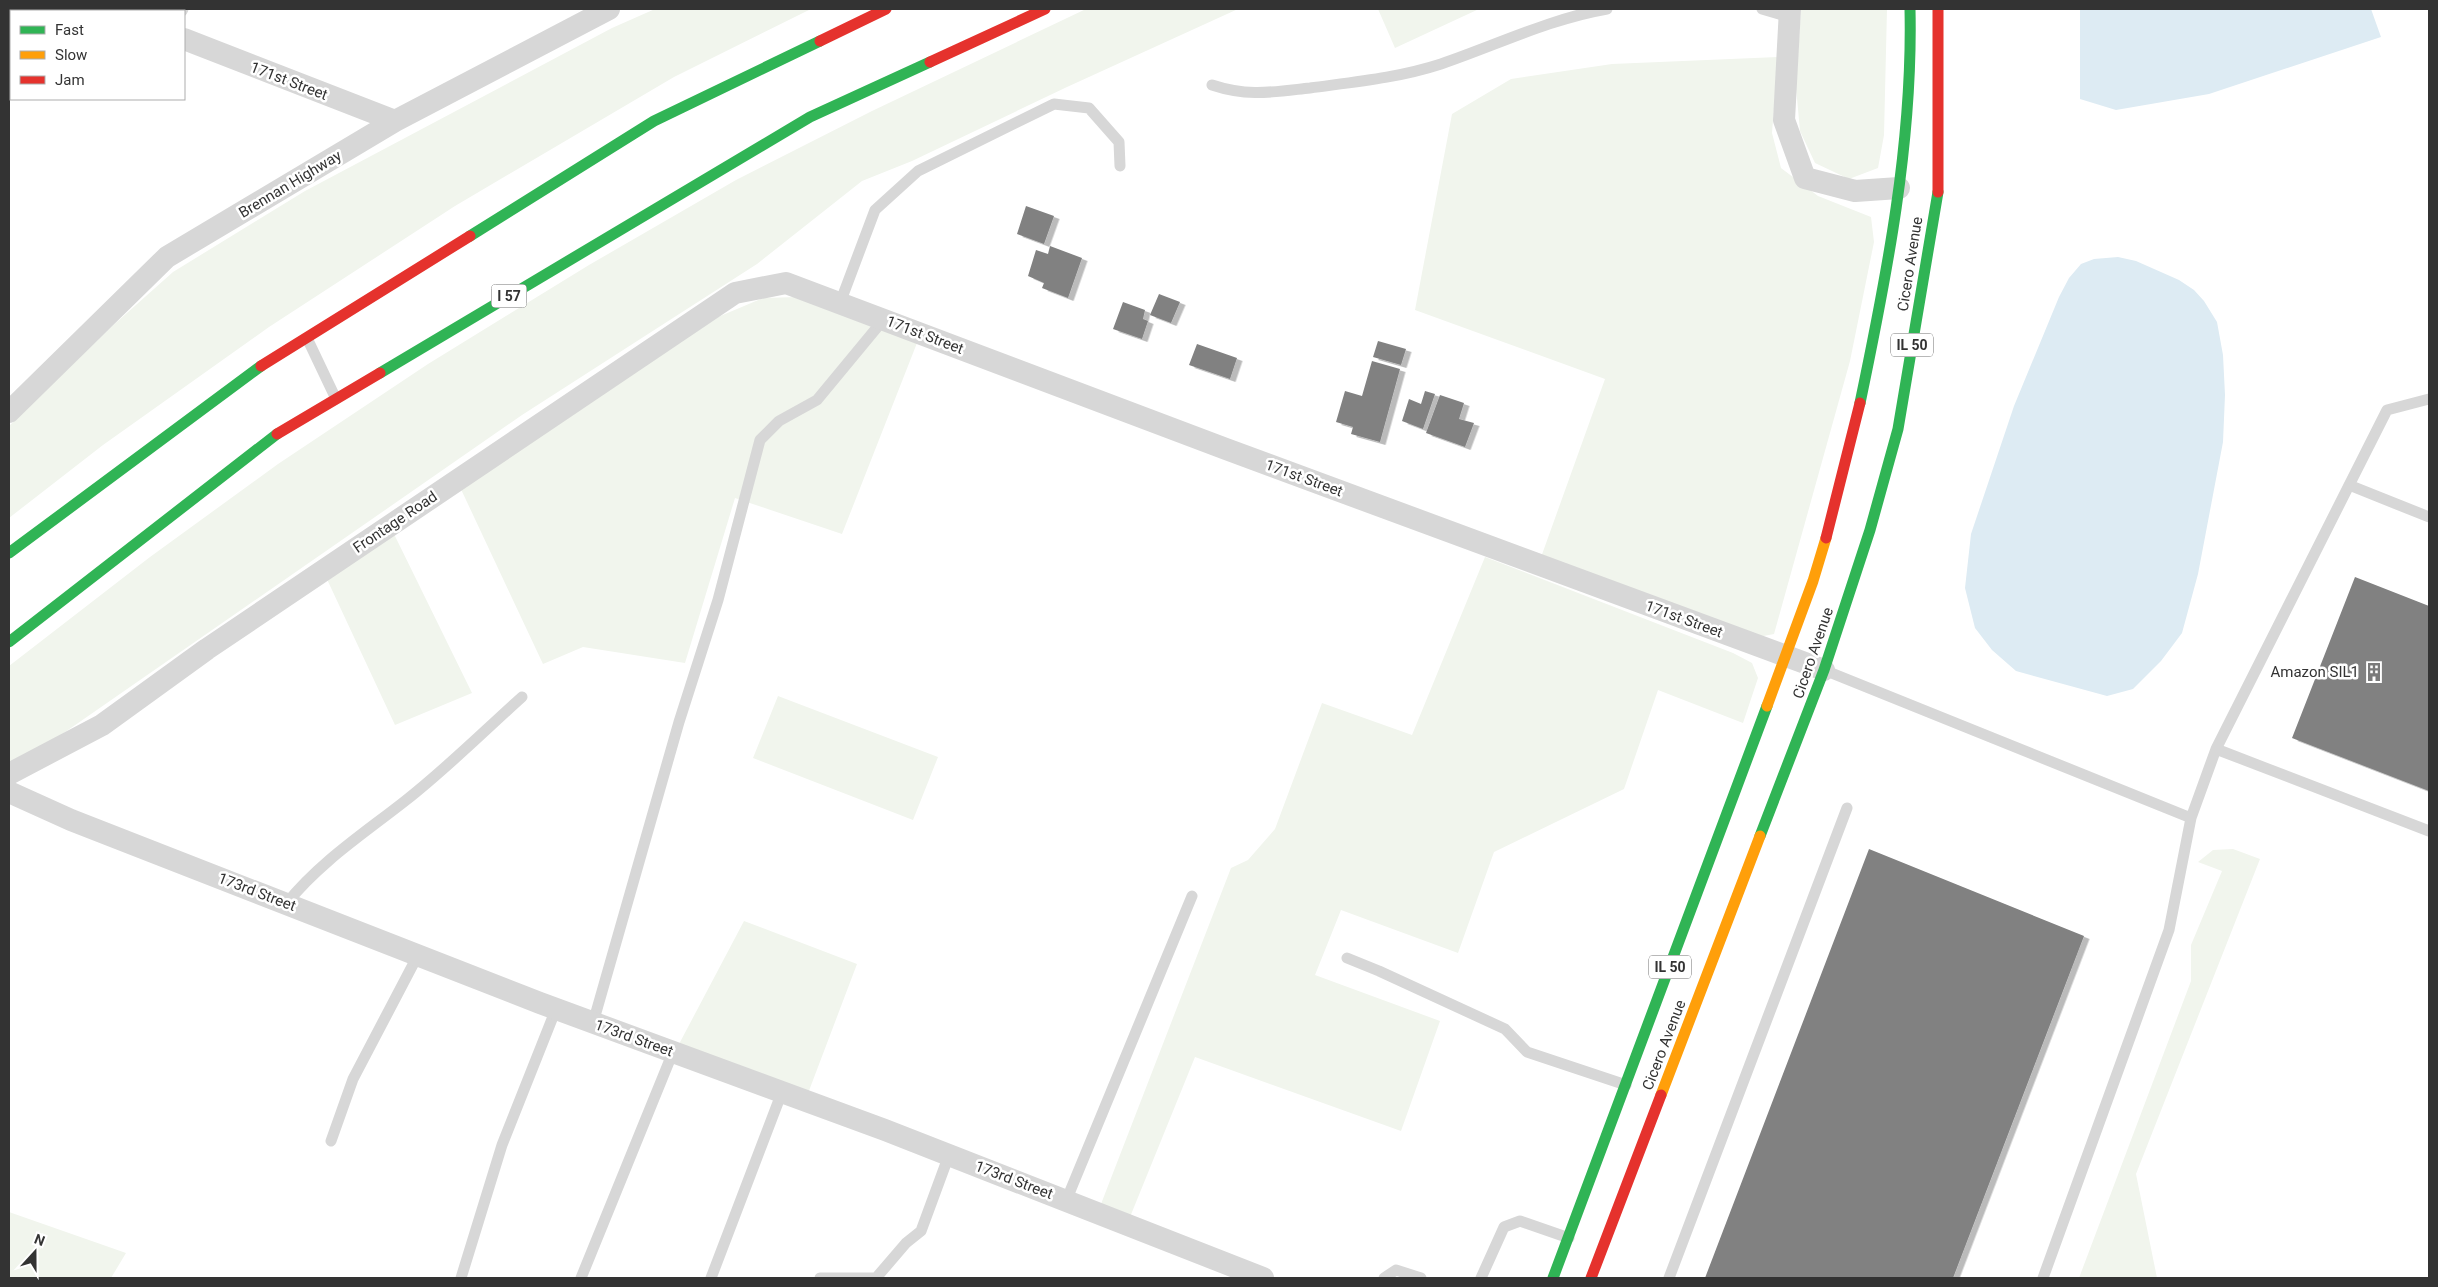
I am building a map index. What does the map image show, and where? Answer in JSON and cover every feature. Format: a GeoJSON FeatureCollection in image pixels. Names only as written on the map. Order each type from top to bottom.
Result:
{"type":"FeatureCollection","features":[{"type":"Feature","properties":{"kind":"main road"},"geometry":{"type":"LineString","coordinates":[[9,553],[260,367],[654,121],[886,9]]}},
{"type":"Feature","properties":{"kind":"main road","name":"I 57"},"geometry":{"type":"LineString","coordinates":[[9,642],[273,436],[810,117],[1045,9]]}},
{"type":"Feature","properties":{"kind":"main road","name":"Cicero Avenue"},"geometry":{"type":"LineString","coordinates":[[1553,1278],[1786,656],[1820,557],[1849,454],[1882,289],[1899,188],[1912,41],[1910,9]]}},
{"type":"Feature","properties":{"kind":"main road","name":"Cicero Avenue"},"geometry":{"type":"LineString","coordinates":[[1591,1278],[1824,670],[1870,530],[1898,429],[1939,183],[1938,9]]}},
{"type":"Feature","properties":{"kind":"street","name":"Brennan Highway"},"geometry":{"type":"LineString","coordinates":[[9,412],[168,257],[395,121],[609,9]]}},
{"type":"Feature","properties":{"kind":"street"},"geometry":{"type":"LineString","coordinates":[[1790,13],[1784,120],[1806,178],[1855,191],[1899,188]]}},
{"type":"Feature","properties":{"kind":"street","name":"171st Street"},"geometry":{"type":"LineString","coordinates":[[185,40],[395,121]]}},
{"type":"Feature","properties":{"kind":"street","name":"171st Street"},"geometry":{"type":"LineString","coordinates":[[786,282],[1824,670]]}},
{"type":"Feature","properties":{"kind":"street","name":"Frontage Road"},"geometry":{"type":"LineString","coordinates":[[9,774],[102,725],[207,649],[735,293],[786,282]]}},
{"type":"Feature","properties":{"kind":"street","name":"173rd Street"},"geometry":{"type":"LineString","coordinates":[[9,792],[71,820],[556,1009],[949,1155],[1263,1278]]}},
{"type":"Feature","properties":{"kind":"lane"},"geometry":{"type":"LineString","coordinates":[[1212,85],[1235,92],[1268,92],[1402,75],[1441,64],[1574,15],[1607,9]]}},
{"type":"Feature","properties":{"kind":"lane"},"geometry":{"type":"LineString","coordinates":[[1762,9],[1790,13]]}},
{"type":"Feature","properties":{"kind":"lane"},"geometry":{"type":"LineString","coordinates":[[840,302],[876,210],[918,171],[1054,104],[1090,108],[1119,142],[1120,166]]}},
{"type":"Feature","properties":{"kind":"lane"},"geometry":{"type":"LineString","coordinates":[[593,1023],[679,722],[718,600],[760,440],[779,421],[817,400],[884,319]]}},
{"type":"Feature","properties":{"kind":"lane"},"geometry":{"type":"LineString","coordinates":[[307,338],[336,399]]}},
{"type":"Feature","properties":{"kind":"lane"},"geometry":{"type":"LineString","coordinates":[[2043,1278],[2169,930],[2191,818],[2216,748],[2387,410],[2429,398]]}},
{"type":"Feature","properties":{"kind":"lane"},"geometry":{"type":"LineString","coordinates":[[2350,484],[2429,517]]}},
{"type":"Feature","properties":{"kind":"lane"},"geometry":{"type":"LineString","coordinates":[[1824,670],[2191,818]]}},
{"type":"Feature","properties":{"kind":"lane"},"geometry":{"type":"LineString","coordinates":[[286,904],[302,884],[336,852],[406,801],[522,697]]}},
{"type":"Feature","properties":{"kind":"lane"},"geometry":{"type":"LineString","coordinates":[[2216,748],[2429,831]]}},
{"type":"Feature","properties":{"kind":"lane"},"geometry":{"type":"LineString","coordinates":[[1669,1278],[1847,808]]}},
{"type":"Feature","properties":{"kind":"lane"},"geometry":{"type":"LineString","coordinates":[[1066,1201],[1192,896]]}},
{"type":"Feature","properties":{"kind":"lane"},"geometry":{"type":"LineString","coordinates":[[331,1141],[353,1079],[418,955]]}},
{"type":"Feature","properties":{"kind":"lane"},"geometry":{"type":"LineString","coordinates":[[1347,958],[1380,970],[1505,1029],[1527,1052],[1626,1085]]}},
{"type":"Feature","properties":{"kind":"lane"},"geometry":{"type":"LineString","coordinates":[[461,1278],[502,1145],[556,1009]]}},
{"type":"Feature","properties":{"kind":"lane"},"geometry":{"type":"LineString","coordinates":[[581,1278],[673,1052]]}},
{"type":"Feature","properties":{"kind":"lane"},"geometry":{"type":"LineString","coordinates":[[711,1278],[782,1092]]}},
{"type":"Feature","properties":{"kind":"lane"},"geometry":{"type":"LineString","coordinates":[[820,1278],[876,1278],[906,1243],[921,1231],[949,1155]]}},
{"type":"Feature","properties":{"kind":"lane"},"geometry":{"type":"LineString","coordinates":[[1481,1278],[1504,1227],[1520,1221],[1568,1238]]}},
{"type":"Feature","properties":{"kind":"lane"},"geometry":{"type":"LineString","coordinates":[[1384,1278],[1396,1270],[1421,1278]]}},
{"type":"Feature","properties":{"kind":"shaded area"},"geometry":{"type":"Polygon","coordinates":[[[655,9],[811,9],[674,77],[455,206],[269,327],[103,445],[9,518],[9,426],[109,329],[173,272],[305,191],[612,28],[655,9]]]}},
{"type":"Feature","properties":{"kind":"shaded area"},"geometry":{"type":"Polygon","coordinates":[[[1086,9],[1238,9],[1067,87],[912,161],[862,181],[757,264],[522,415],[9,771],[9,666],[150,557],[278,464],[428,364],[589,265],[736,180],[872,111],[1086,9]]]}},
{"type":"Feature","properties":{"kind":"shaded area"},"geometry":{"type":"Polygon","coordinates":[[[1378,9],[1479,9],[1395,48],[1378,9]]]}},
{"type":"Feature","properties":{"kind":"shaded area"},"geometry":{"type":"Polygon","coordinates":[[[1801,9],[1887,9],[1884,135],[1878,168],[1849,179],[1815,163],[1800,131],[1796,87],[1801,9]]]}},
{"type":"Feature","properties":{"kind":"shaded area"},"geometry":{"type":"Polygon","coordinates":[[[2080,9],[2371,9],[2381,37],[2209,94],[2116,110],[2080,99],[2080,9]]]}},
{"type":"Feature","properties":{"kind":"shaded area"},"geometry":{"type":"Polygon","coordinates":[[[1778,57],[1772,133],[1781,168],[1818,196],[1871,217],[1874,242],[1850,361],[1774,634],[1753,638],[1540,560],[1605,379],[1415,310],[1452,114],[1511,79],[1612,64],[1778,57]]]}},
{"type":"Feature","properties":{"kind":"shaded area"},"geometry":{"type":"Polygon","coordinates":[[[2118,257],[2136,261],[2179,280],[2194,290],[2204,301],[2217,322],[2223,355],[2225,395],[2223,442],[2198,574],[2182,633],[2161,661],[2133,689],[2107,696],[2016,671],[1992,650],[1975,628],[1965,588],[1971,534],[2014,406],[2059,297],[2069,278],[2081,264],[2094,259],[2118,257]]]}},
{"type":"Feature","properties":{"kind":"shaded area"},"geometry":{"type":"Polygon","coordinates":[[[798,297],[917,343],[842,534],[735,498],[685,663],[583,647],[543,664],[459,485],[718,317],[763,298],[798,297]]]}},
{"type":"Feature","properties":{"kind":"shaded area"},"geometry":{"type":"Polygon","coordinates":[[[393,532],[472,693],[395,725],[325,575],[393,532]]]}},
{"type":"Feature","properties":{"kind":"shaded area"},"geometry":{"type":"Polygon","coordinates":[[[1485,557],[1733,653],[1752,663],[1758,678],[1743,723],[1658,690],[1624,789],[1494,852],[1458,953],[1341,910],[1315,975],[1440,1021],[1401,1131],[1195,1057],[1130,1217],[1101,1204],[1231,868],[1248,860],[1275,829],[1322,703],[1412,735],[1485,557]]]}},
{"type":"Feature","properties":{"kind":"shaded area"},"geometry":{"type":"Polygon","coordinates":[[[778,696],[938,757],[913,820],[753,758],[778,696]]]}},
{"type":"Feature","properties":{"kind":"shaded area"},"geometry":{"type":"Polygon","coordinates":[[[2233,849],[2260,859],[2136,1174],[2157,1278],[2079,1278],[2191,981],[2191,945],[2222,871],[2198,862],[2213,850],[2233,849]]]}},
{"type":"Feature","properties":{"kind":"shaded area"},"geometry":{"type":"Polygon","coordinates":[[[744,921],[857,964],[807,1096],[678,1046],[744,921]]]}},
{"type":"Feature","properties":{"kind":"shaded area"},"geometry":{"type":"Polygon","coordinates":[[[9,1212],[126,1253],[111,1278],[9,1278],[9,1212]]]}},
{"type":"Feature","properties":{"kind":"building"},"geometry":{"type":"Polygon","coordinates":[[[1026,206],[1054,216],[1044,244],[1017,234],[1026,206]]]}},
{"type":"Feature","properties":{"kind":"building"},"geometry":{"type":"Polygon","coordinates":[[[1050,246],[1082,258],[1068,298],[1042,288],[1044,283],[1028,276],[1036,250],[1048,254],[1050,246]]]}},
{"type":"Feature","properties":{"kind":"building"},"geometry":{"type":"Polygon","coordinates":[[[1159,294],[1180,302],[1171,323],[1150,315],[1159,294]]]}},
{"type":"Feature","properties":{"kind":"building"},"geometry":{"type":"Polygon","coordinates":[[[1123,302],[1145,310],[1143,319],[1148,321],[1142,339],[1113,329],[1123,302]]]}},
{"type":"Feature","properties":{"kind":"building"},"geometry":{"type":"Polygon","coordinates":[[[1378,341],[1406,349],[1401,365],[1373,357],[1378,341]]]}},
{"type":"Feature","properties":{"kind":"building"},"geometry":{"type":"Polygon","coordinates":[[[1197,344],[1237,358],[1230,379],[1189,365],[1197,344]]]}},
{"type":"Feature","properties":{"kind":"building"},"geometry":{"type":"Polygon","coordinates":[[[1372,361],[1400,369],[1380,442],[1351,434],[1353,427],[1336,422],[1345,391],[1362,396],[1372,361]]]}},
{"type":"Feature","properties":{"kind":"building"},"geometry":{"type":"Polygon","coordinates":[[[1425,391],[1435,394],[1423,429],[1402,421],[1409,399],[1421,404],[1425,391]]]}},
{"type":"Feature","properties":{"kind":"building"},"geometry":{"type":"Polygon","coordinates":[[[1440,395],[1464,403],[1459,419],[1474,423],[1465,447],[1426,433],[1440,395]]]}},
{"type":"Feature","properties":{"kind":"building","name":"Amazon SIL1"},"geometry":{"type":"Polygon","coordinates":[[[2355,577],[2429,606],[2429,791],[2292,738],[2355,577]]]}},
{"type":"Feature","properties":{"kind":"building"},"geometry":{"type":"Polygon","coordinates":[[[1869,849],[2084,936],[1953,1278],[1705,1278],[1869,849]]]}},
{"type":"Feature","properties":{"kind":"traffic: fast"},"geometry":{"type":"LineString","coordinates":[[1860,403],[1880,306],[1903,158],[1910,59],[1910,9]]}},
{"type":"Feature","properties":{"kind":"traffic: fast"},"geometry":{"type":"LineString","coordinates":[[470,236],[654,121],[820,41]]}},
{"type":"Feature","properties":{"kind":"traffic: fast"},"geometry":{"type":"LineString","coordinates":[[380,373],[810,117],[930,62]]}},
{"type":"Feature","properties":{"kind":"traffic: fast"},"geometry":{"type":"LineString","coordinates":[[1760,836],[1824,670],[1870,530],[1898,429],[1938,192]]}},
{"type":"Feature","properties":{"kind":"traffic: fast"},"geometry":{"type":"LineString","coordinates":[[9,553],[261,366]]}},
{"type":"Feature","properties":{"kind":"traffic: fast"},"geometry":{"type":"LineString","coordinates":[[9,642],[277,434]]}},
{"type":"Feature","properties":{"kind":"traffic: fast"},"geometry":{"type":"LineString","coordinates":[[1553,1278],[1767,706]]}},
{"type":"Feature","properties":{"kind":"traffic: slow"},"geometry":{"type":"LineString","coordinates":[[1767,706],[1813,581],[1826,538]]}},
{"type":"Feature","properties":{"kind":"traffic: slow"},"geometry":{"type":"LineString","coordinates":[[1661,1095],[1760,836]]}},
{"type":"Feature","properties":{"kind":"traffic: jam"},"geometry":{"type":"LineString","coordinates":[[820,41],[886,9]]}},
{"type":"Feature","properties":{"kind":"traffic: jam"},"geometry":{"type":"LineString","coordinates":[[930,62],[1045,9]]}},
{"type":"Feature","properties":{"kind":"traffic: jam"},"geometry":{"type":"LineString","coordinates":[[1938,9],[1938,192]]}},
{"type":"Feature","properties":{"kind":"traffic: jam"},"geometry":{"type":"LineString","coordinates":[[261,366],[470,236]]}},
{"type":"Feature","properties":{"kind":"traffic: jam"},"geometry":{"type":"LineString","coordinates":[[277,434],[380,373]]}},
{"type":"Feature","properties":{"kind":"traffic: jam"},"geometry":{"type":"LineString","coordinates":[[1826,538],[1860,403]]}},
{"type":"Feature","properties":{"kind":"traffic: jam"},"geometry":{"type":"LineString","coordinates":[[1591,1278],[1661,1095]]}},
{"type":"Feature","properties":{"kind":"place","name":"Amazon SIL1"},"geometry":{"type":"Point","coordinates":[2374,672]}}]}
